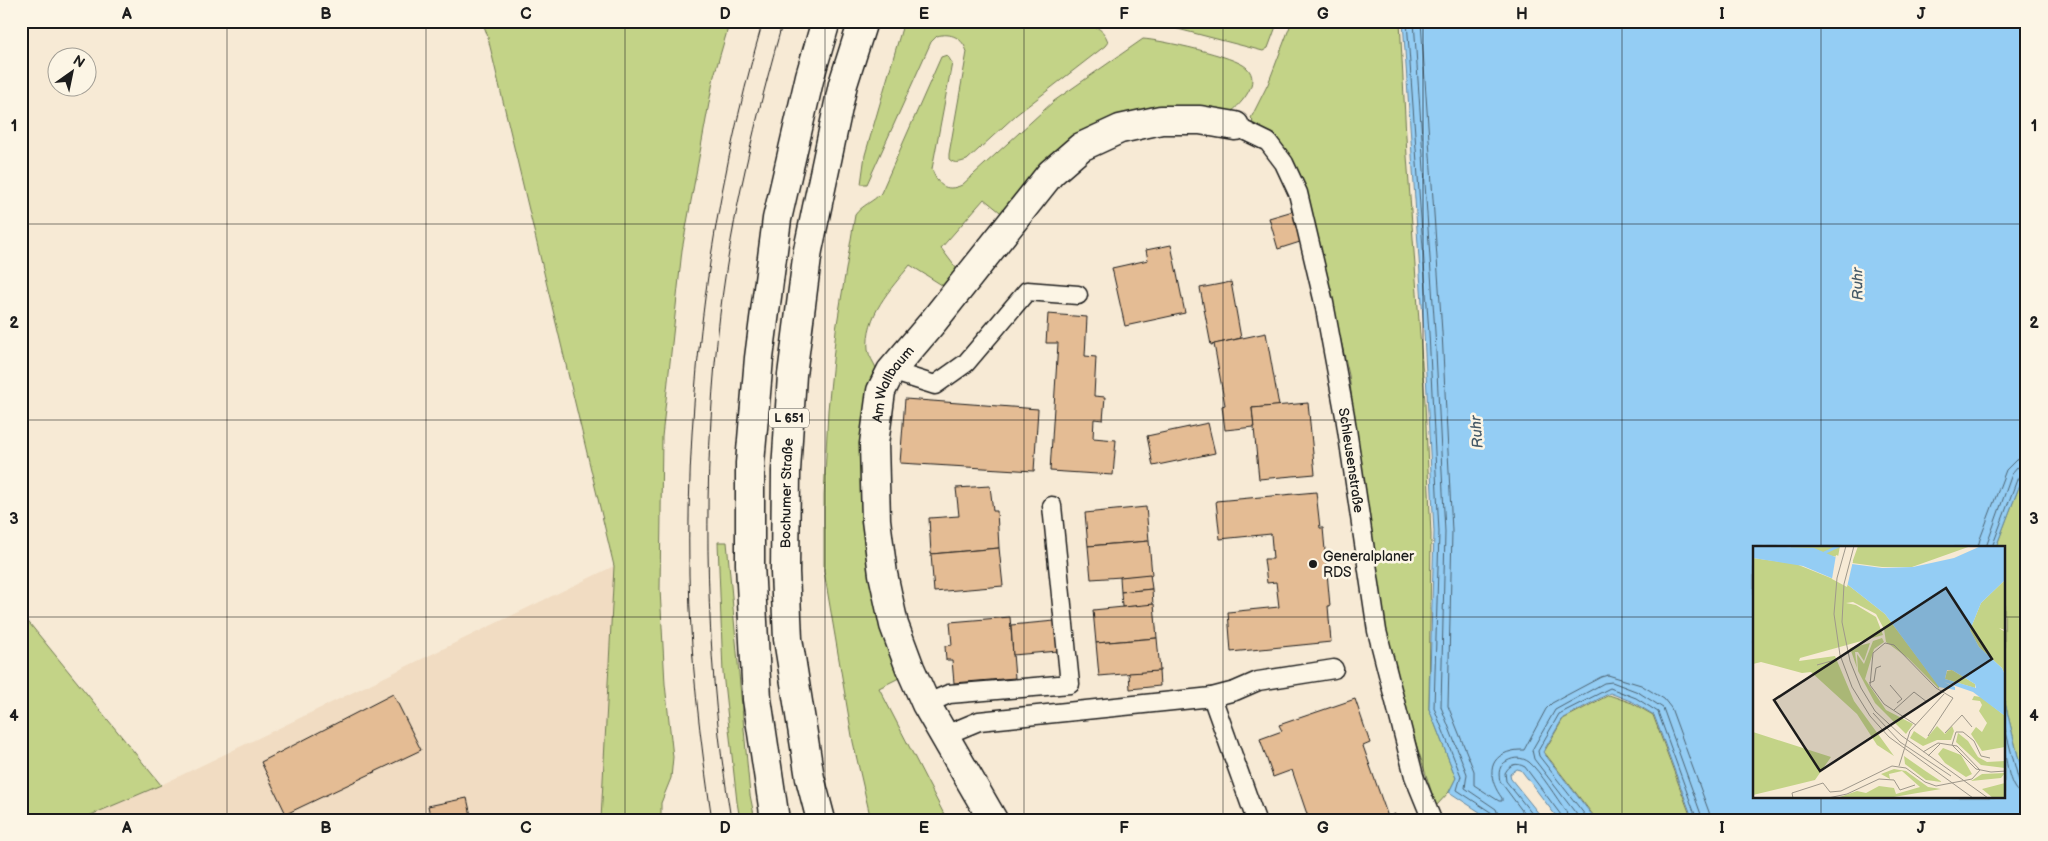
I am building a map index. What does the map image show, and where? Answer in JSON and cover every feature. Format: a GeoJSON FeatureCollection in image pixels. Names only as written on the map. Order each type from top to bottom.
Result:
{"type":"FeatureCollection","features":[{"type":"Feature","properties":{"kind":"main road","name":"L 651"},"geometry":{"type":"LineString","coordinates":[[775,820],[757,699],[750,564],[750,463],[759,358],[777,219],[810,76],[826,21]]}},
{"type":"Feature","properties":{"kind":"main road","name":"Bochumer Straße"},"geometry":{"type":"LineString","coordinates":[[821,820],[810,778],[788,639],[785,572],[786,471],[792,375],[808,250],[843,84],[863,21]]}},
{"type":"Feature","properties":{"kind":"main road","name":"Am Wallbaum"},"geometry":{"type":"LineString","coordinates":[[993,820],[926,704],[894,625],[876,520],[874,444],[881,391],[891,371],[932,323],[1051,173],[1081,147],[1120,129],[1161,120],[1200,120],[1235,126]]}},
{"type":"Feature","properties":{"kind":"lane","name":"Schleusenstraße"},"geometry":{"type":"LineString","coordinates":[[1235,126],[1268,142],[1284,163],[1298,193],[1324,303],[1345,416],[1377,631],[1414,776],[1432,820]]}},
{"type":"Feature","properties":{"kind":"lane"},"geometry":{"type":"LineString","coordinates":[[891,371],[935,385],[966,363],[1027,291],[1078,295]]}},
{"type":"Feature","properties":{"kind":"lane"},"geometry":{"type":"LineString","coordinates":[[926,704],[949,694],[1070,684],[1052,506]]}},
{"type":"Feature","properties":{"kind":"lane"},"geometry":{"type":"LineString","coordinates":[[943,736],[979,721],[1212,697],[1234,691],[1258,681],[1334,669]]}},
{"type":"Feature","properties":{"kind":"lane"},"geometry":{"type":"LineString","coordinates":[[1212,697],[1256,820]]}},
{"type":"Feature","properties":{"kind":"shaded area"},"geometry":{"type":"Polygon","coordinates":[[[614,566],[601,820],[79,820],[161,785],[614,566]]]}},
{"type":"Feature","properties":{"kind":"green space"},"geometry":{"type":"Polygon","coordinates":[[[482,21],[730,21],[714,76],[682,250],[662,437],[660,589],[665,684],[673,757],[671,778],[661,803],[661,820],[601,820],[614,566],[487,34],[482,21]]]}},
{"type":"Feature","properties":{"kind":"green space"},"geometry":{"type":"Polygon","coordinates":[[[904,21],[1077,21],[1100,29],[1108,42],[1016,115],[967,160],[955,162],[949,159],[949,154],[967,52],[963,43],[956,37],[947,35],[937,36],[931,42],[867,184],[861,184],[865,155],[904,21]]]}},
{"type":"Feature","properties":{"kind":"green space"},"geometry":{"type":"Polygon","coordinates":[[[1147,21],[1278,21],[1268,48],[1263,51],[1147,21]]]}},
{"type":"Feature","properties":{"kind":"green space"},"geometry":{"type":"Polygon","coordinates":[[[1292,21],[1400,21],[1407,156],[1425,403],[1431,535],[1429,709],[1456,778],[1449,792],[1436,806],[1379,628],[1349,375],[1305,186],[1292,160],[1276,140],[1252,124],[1253,120],[1251,118],[1268,84],[1292,21]]]}},
{"type":"Feature","properties":{"kind":"green space"},"geometry":{"type":"Polygon","coordinates":[[[1143,39],[1197,49],[1240,63],[1251,74],[1251,86],[1240,104],[1230,113],[1112,119],[1005,216],[984,199],[941,248],[959,272],[945,287],[910,265],[880,304],[870,325],[868,350],[876,368],[868,388],[901,677],[879,688],[947,820],[871,820],[853,742],[824,571],[824,496],[828,410],[836,330],[855,215],[881,193],[941,57],[947,55],[952,63],[932,169],[936,179],[942,186],[951,188],[962,185],[1054,101],[1143,39]]]}},
{"type":"Feature","properties":{"kind":"green space"},"geometry":{"type":"Polygon","coordinates":[[[2027,474],[2027,793],[2006,707],[2006,546],[1996,546],[2022,479],[2027,474]]]}},
{"type":"Feature","properties":{"kind":"green space"},"geometry":{"type":"Polygon","coordinates":[[[718,542],[727,542],[750,795],[755,820],[740,820],[737,802],[723,673],[718,542]]]}},
{"type":"Feature","properties":{"kind":"green space"},"geometry":{"type":"Polygon","coordinates":[[[21,613],[161,785],[79,820],[21,820],[21,613]]]}},
{"type":"Feature","properties":{"kind":"green space"},"geometry":{"type":"Polygon","coordinates":[[[1609,695],[1632,703],[1653,715],[1692,820],[1597,820],[1544,752],[1563,719],[1609,695]]]}},
{"type":"Feature","properties":{"kind":"water","name":"Ruhr"},"geometry":{"type":"Polygon","coordinates":[[[1403,21],[2027,21],[2027,474],[2022,479],[1996,546],[1753,546],[1753,798],[2006,798],[2006,707],[2027,793],[2027,820],[1693,820],[1654,715],[1633,702],[1610,693],[1563,718],[1543,752],[1596,820],[1559,820],[1521,770],[1517,769],[1510,774],[1511,779],[1544,820],[1492,820],[1449,792],[1456,778],[1429,709],[1434,532],[1424,333],[1403,21]]]}},
{"type":"Feature","properties":{"kind":"building"},"geometry":{"type":"Polygon","coordinates":[[[1293,211],[1300,242],[1278,249],[1269,218],[1293,211]]]}},
{"type":"Feature","properties":{"kind":"building"},"geometry":{"type":"Polygon","coordinates":[[[1171,245],[1185,313],[1125,326],[1112,268],[1148,260],[1146,250],[1171,245]]]}},
{"type":"Feature","properties":{"kind":"building"},"geometry":{"type":"Polygon","coordinates":[[[1231,282],[1241,338],[1211,345],[1200,288],[1231,282]]]}},
{"type":"Feature","properties":{"kind":"building"},"geometry":{"type":"Polygon","coordinates":[[[1048,314],[1087,317],[1085,356],[1096,357],[1094,396],[1105,397],[1103,420],[1094,419],[1093,438],[1116,440],[1113,475],[1050,471],[1058,343],[1046,343],[1048,314]]]}},
{"type":"Feature","properties":{"kind":"building"},"geometry":{"type":"Polygon","coordinates":[[[1266,333],[1279,406],[1252,408],[1254,427],[1225,430],[1222,406],[1225,405],[1214,344],[1266,333]]]}},
{"type":"Feature","properties":{"kind":"building"},"geometry":{"type":"Polygon","coordinates":[[[905,399],[1038,409],[1034,471],[900,463],[905,399]]]}},
{"type":"Feature","properties":{"kind":"building"},"geometry":{"type":"Polygon","coordinates":[[[1308,403],[1315,474],[1259,479],[1252,408],[1308,403]]]}},
{"type":"Feature","properties":{"kind":"building"},"geometry":{"type":"Polygon","coordinates":[[[1208,423],[1215,453],[1153,466],[1147,436],[1208,423]]]}},
{"type":"Feature","properties":{"kind":"building"},"geometry":{"type":"Polygon","coordinates":[[[990,486],[993,511],[997,511],[999,548],[931,554],[929,518],[959,516],[956,488],[990,486]]]}},
{"type":"Feature","properties":{"kind":"building"},"geometry":{"type":"Polygon","coordinates":[[[1316,492],[1320,528],[1323,528],[1330,606],[1328,606],[1331,642],[1231,652],[1228,612],[1279,607],[1276,582],[1267,583],[1264,559],[1273,559],[1271,534],[1220,539],[1216,501],[1316,492]]]}},
{"type":"Feature","properties":{"kind":"building"},"geometry":{"type":"Polygon","coordinates":[[[1146,507],[1149,541],[1088,546],[1085,513],[1146,507]]]}},
{"type":"Feature","properties":{"kind":"building"},"geometry":{"type":"Polygon","coordinates":[[[1149,541],[1152,575],[1091,579],[1088,546],[1149,541]]]}},
{"type":"Feature","properties":{"kind":"building"},"geometry":{"type":"Polygon","coordinates":[[[999,548],[1003,586],[934,592],[931,554],[999,548]]]}},
{"type":"Feature","properties":{"kind":"building"},"geometry":{"type":"Polygon","coordinates":[[[1150,574],[1152,589],[1121,592],[1120,577],[1150,574]]]}},
{"type":"Feature","properties":{"kind":"building"},"geometry":{"type":"Polygon","coordinates":[[[1152,589],[1153,605],[1122,607],[1121,592],[1152,589]]]}},
{"type":"Feature","properties":{"kind":"building"},"geometry":{"type":"Polygon","coordinates":[[[1154,604],[1157,638],[1096,643],[1093,610],[1154,604]]]}},
{"type":"Feature","properties":{"kind":"building"},"geometry":{"type":"Polygon","coordinates":[[[1010,617],[1015,678],[954,683],[952,660],[946,660],[945,646],[952,645],[950,622],[1010,617]]]}},
{"type":"Feature","properties":{"kind":"building"},"geometry":{"type":"Polygon","coordinates":[[[1055,621],[1058,651],[1013,655],[1011,625],[1055,621]]]}},
{"type":"Feature","properties":{"kind":"building"},"geometry":{"type":"Polygon","coordinates":[[[1157,638],[1160,671],[1099,676],[1096,643],[1157,638]]]}},
{"type":"Feature","properties":{"kind":"building"},"geometry":{"type":"Polygon","coordinates":[[[1159,671],[1160,686],[1130,689],[1129,673],[1159,671]]]}},
{"type":"Feature","properties":{"kind":"building"},"geometry":{"type":"Polygon","coordinates":[[[393,694],[421,750],[286,814],[261,762],[393,694]]]}},
{"type":"Feature","properties":{"kind":"building"},"geometry":{"type":"Polygon","coordinates":[[[1355,699],[1370,743],[1363,746],[1388,817],[1395,814],[1396,820],[1309,820],[1292,770],[1273,777],[1260,739],[1282,731],[1279,725],[1355,699]]]}},
{"type":"Feature","properties":{"kind":"building"},"geometry":{"type":"Polygon","coordinates":[[[467,798],[472,820],[431,820],[428,806],[467,798]]]}},
{"type":"Feature","properties":{"kind":"tram line"},"geometry":{"type":"LineString","coordinates":[[712,820],[691,636],[689,504],[692,434],[697,364],[716,226],[729,157],[763,21]]}},
{"type":"Feature","properties":{"kind":"tram line"},"geometry":{"type":"LineString","coordinates":[[731,820],[719,735],[711,630],[708,524],[711,419],[720,314],[731,240],[754,130],[783,21]]}},
{"type":"Feature","properties":{"kind":"place","name":"Generalplaner RDS"},"geometry":{"type":"Point","coordinates":[1313,564]}}]}
